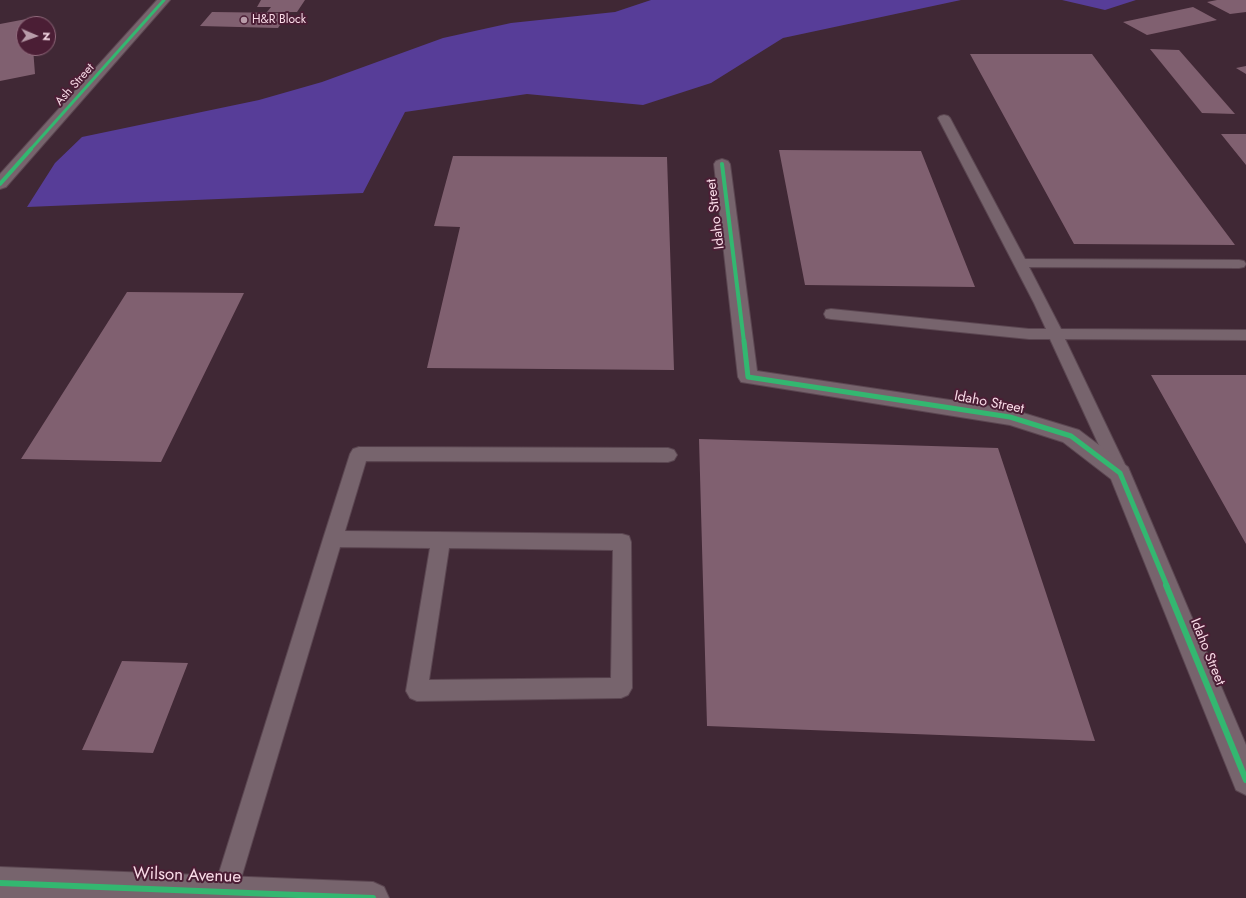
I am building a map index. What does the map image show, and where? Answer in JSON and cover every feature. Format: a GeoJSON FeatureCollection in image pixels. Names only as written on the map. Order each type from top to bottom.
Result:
{"type":"FeatureCollection","features":[{"type":"Feature","properties":{"kind":"street","name":"Ash Street"},"geometry":{"type":"LineString","coordinates":[[0,184],[164,0]]}},
{"type":"Feature","properties":{"kind":"street","name":"Idaho Street"},"geometry":{"type":"LineString","coordinates":[[722,164],[748,377],[1010,417],[1071,436],[1120,472],[1246,780]]}},
{"type":"Feature","properties":{"kind":"street","name":"Wilson Avenue"},"geometry":{"type":"LineString","coordinates":[[0,883],[373,898]]}},
{"type":"Feature","properties":{"kind":"lane"},"geometry":{"type":"LineString","coordinates":[[944,118],[1056,334],[1120,472]]}},
{"type":"Feature","properties":{"kind":"lane"},"geometry":{"type":"LineString","coordinates":[[1020,263],[1239,264]]}},
{"type":"Feature","properties":{"kind":"lane"},"geometry":{"type":"LineString","coordinates":[[831,314],[1022,333],[1246,335]]}},
{"type":"Feature","properties":{"kind":"lane"},"geometry":{"type":"LineString","coordinates":[[226,892],[359,454],[668,455]]}},
{"type":"Feature","properties":{"kind":"lane"},"geometry":{"type":"LineString","coordinates":[[332,539],[441,540],[622,542],[621,688],[417,691],[441,540]]}},
{"type":"Feature","properties":{"kind":"shaded area"},"geometry":{"type":"Polygon","coordinates":[[[651,0],[961,0],[783,38],[711,83],[643,105],[527,94],[405,112],[363,193],[27,207],[55,163],[82,137],[259,100],[322,82],[443,38],[511,23],[615,12],[651,0]]]}},
{"type":"Feature","properties":{"kind":"shaded area"},"geometry":{"type":"Polygon","coordinates":[[[1062,0],[1136,0],[1105,10],[1062,0]]]}},
{"type":"Feature","properties":{"kind":"building"},"geometry":{"type":"Polygon","coordinates":[[[261,0],[305,0],[297,12],[267,12],[271,7],[257,7],[261,0]]]}},
{"type":"Feature","properties":{"kind":"building"},"geometry":{"type":"Polygon","coordinates":[[[1217,0],[1246,0],[1246,12],[1230,14],[1207,2],[1217,0]]]}},
{"type":"Feature","properties":{"kind":"building"},"geometry":{"type":"Polygon","coordinates":[[[1193,7],[1217,20],[1147,35],[1123,22],[1193,7]]]}},
{"type":"Feature","properties":{"kind":"building","name":"H&R Block"},"geometry":{"type":"Polygon","coordinates":[[[212,12],[288,13],[278,28],[200,26],[212,12]]]}},
{"type":"Feature","properties":{"kind":"building"},"geometry":{"type":"Polygon","coordinates":[[[16,21],[16,56],[34,56],[35,74],[0,81],[0,24],[16,21]]]}},
{"type":"Feature","properties":{"kind":"building"},"geometry":{"type":"Polygon","coordinates":[[[1150,49],[1179,50],[1235,114],[1202,113],[1150,49]]]}},
{"type":"Feature","properties":{"kind":"building"},"geometry":{"type":"Polygon","coordinates":[[[970,54],[1092,54],[1235,245],[1074,244],[970,54]]]}},
{"type":"Feature","properties":{"kind":"building"},"geometry":{"type":"Polygon","coordinates":[[[1246,66],[1246,74],[1236,68],[1246,66]]]}},
{"type":"Feature","properties":{"kind":"building"},"geometry":{"type":"Polygon","coordinates":[[[1221,134],[1246,134],[1246,165],[1221,134]]]}},
{"type":"Feature","properties":{"kind":"building"},"geometry":{"type":"Polygon","coordinates":[[[779,150],[921,151],[975,287],[805,285],[779,150]]]}},
{"type":"Feature","properties":{"kind":"building"},"geometry":{"type":"Polygon","coordinates":[[[453,156],[667,157],[674,370],[427,368],[460,227],[434,226],[453,156]]]}},
{"type":"Feature","properties":{"kind":"building"},"geometry":{"type":"Polygon","coordinates":[[[127,292],[244,293],[161,462],[21,459],[127,292]]]}},
{"type":"Feature","properties":{"kind":"building"},"geometry":{"type":"Polygon","coordinates":[[[1151,375],[1246,375],[1246,544],[1151,375]]]}},
{"type":"Feature","properties":{"kind":"building"},"geometry":{"type":"Polygon","coordinates":[[[699,439],[998,448],[1095,741],[707,726],[699,439]]]}},
{"type":"Feature","properties":{"kind":"building"},"geometry":{"type":"Polygon","coordinates":[[[122,661],[188,663],[153,753],[82,750],[122,661]]]}},
{"type":"Feature","properties":{"kind":"cycle path"},"geometry":{"type":"LineString","coordinates":[[0,184],[164,0]]}},
{"type":"Feature","properties":{"kind":"cycle path"},"geometry":{"type":"LineString","coordinates":[[722,164],[748,377],[1010,417],[1071,436],[1120,473],[1246,780]]}},
{"type":"Feature","properties":{"kind":"cycle path"},"geometry":{"type":"LineString","coordinates":[[0,883],[373,898]]}},
{"type":"Feature","properties":{"kind":"place","name":"H&R Block"},"geometry":{"type":"Point","coordinates":[244,20]}}]}
